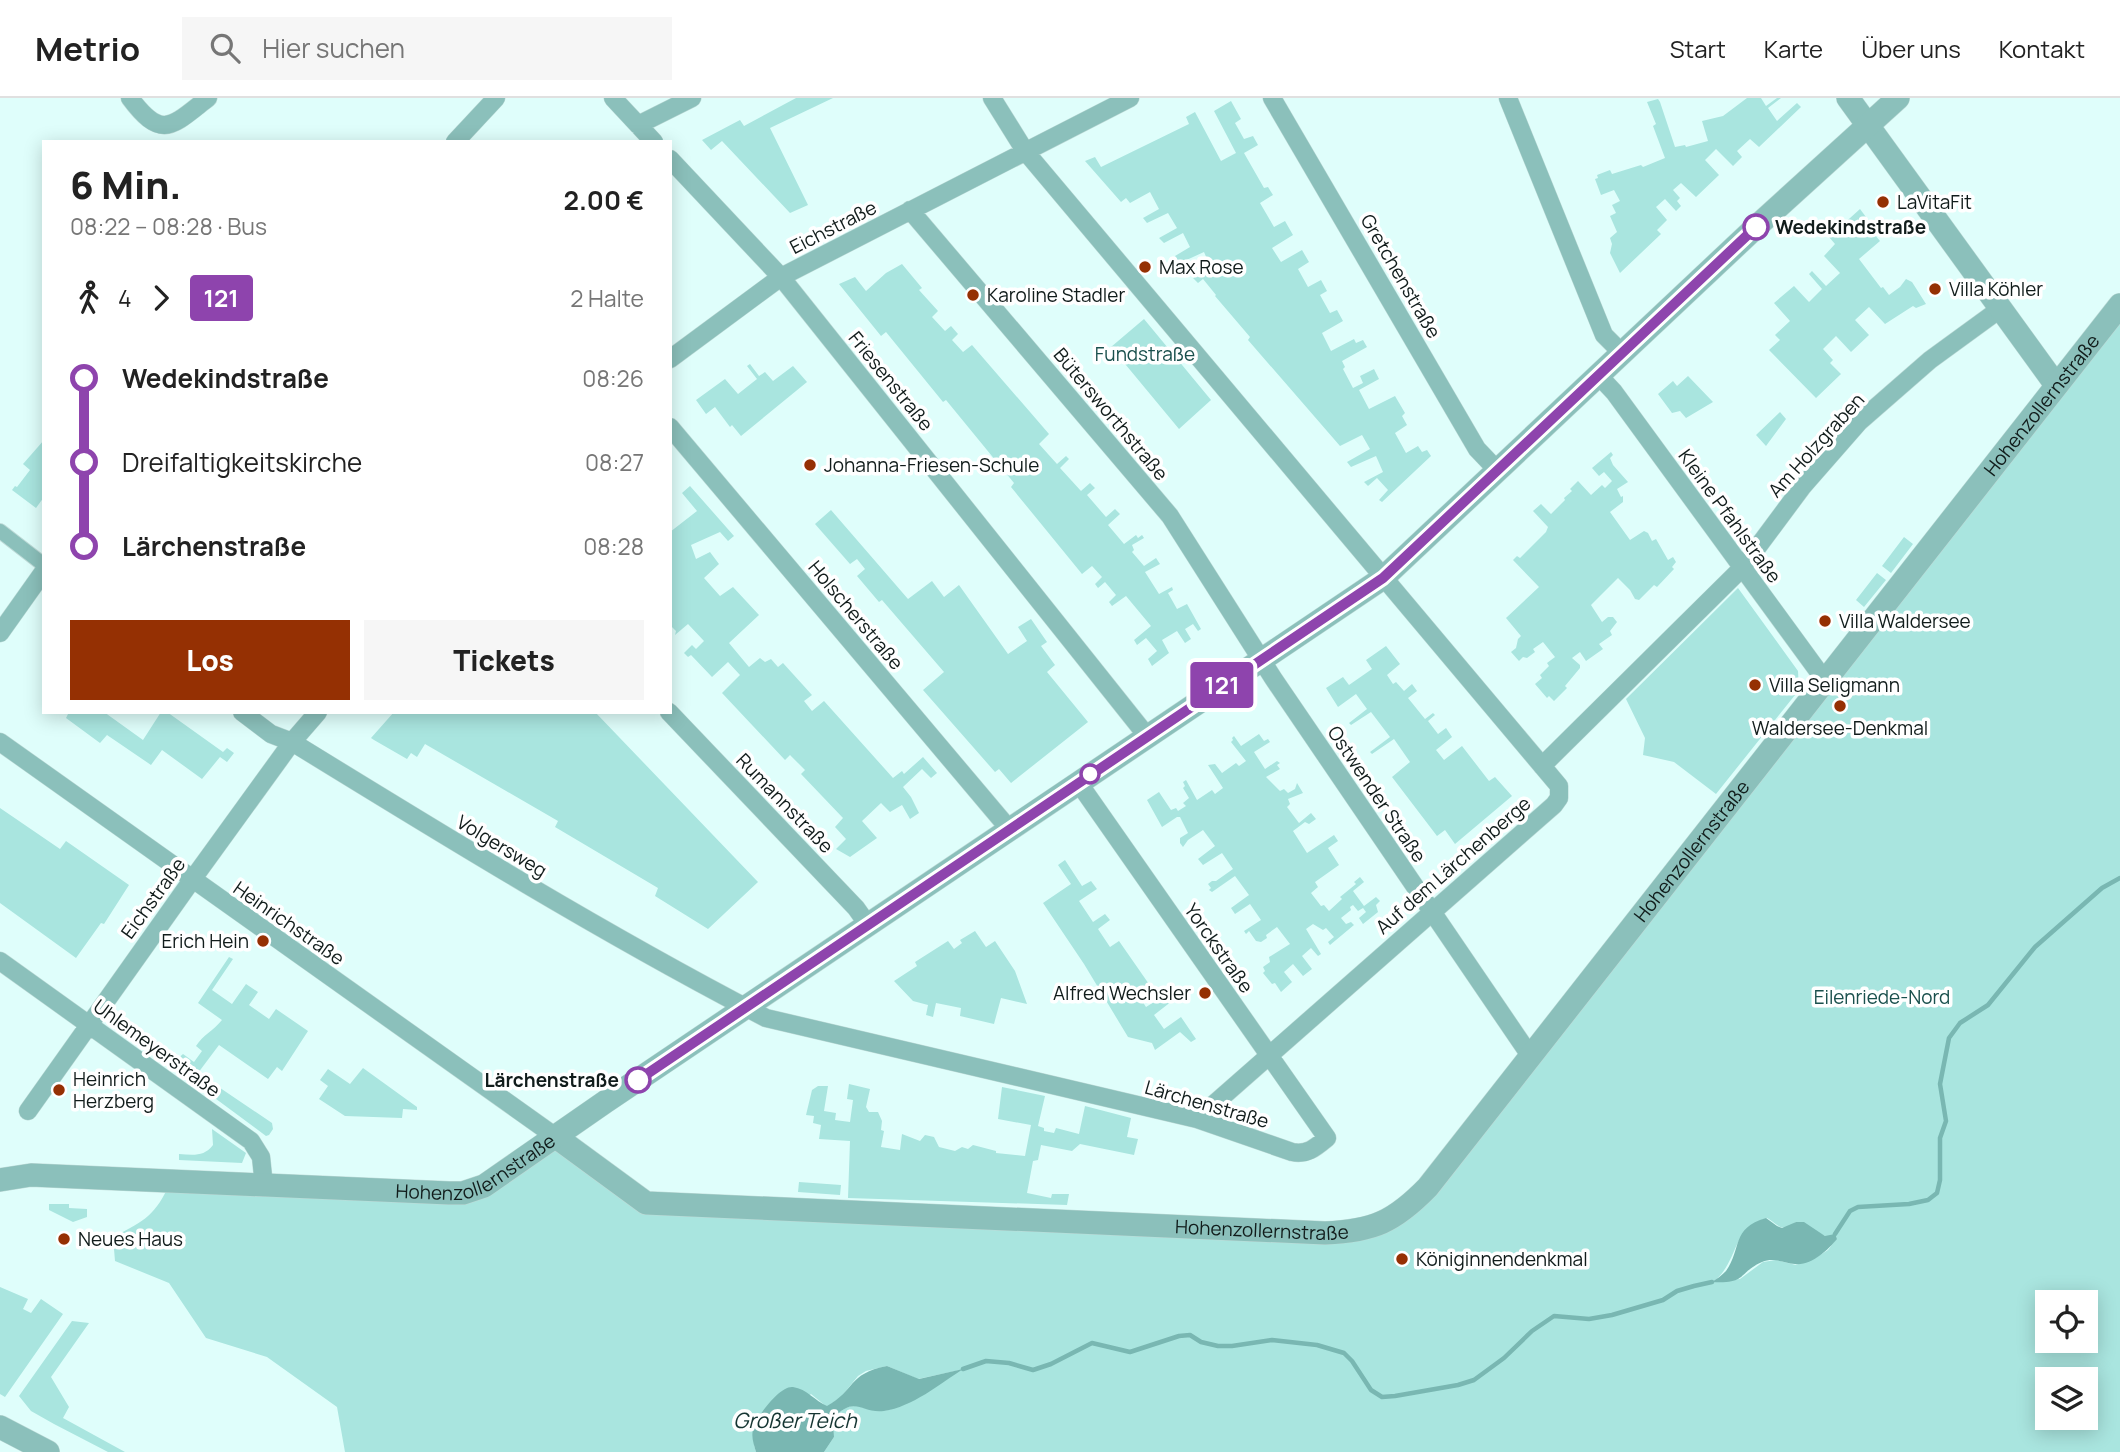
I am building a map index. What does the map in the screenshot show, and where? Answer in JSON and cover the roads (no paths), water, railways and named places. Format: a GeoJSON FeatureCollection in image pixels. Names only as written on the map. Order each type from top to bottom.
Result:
{"type":"FeatureCollection","features":[{"type":"Feature","properties":{"kind":"street"},"geometry":{"type":"LineString","coordinates":[[130,98],[144,117],[153,123],[172,124],[208,98]]}},
{"type":"Feature","properties":{"kind":"street"},"geometry":{"type":"LineString","coordinates":[[457,140],[496,98]]}},
{"type":"Feature","properties":{"kind":"street"},"geometry":{"type":"LineString","coordinates":[[613,98],[652,140]]}},
{"type":"Feature","properties":{"kind":"street"},"geometry":{"type":"LineString","coordinates":[[638,125],[692,98]]}},
{"type":"Feature","properties":{"kind":"street"},"geometry":{"type":"LineString","coordinates":[[992,98],[1025,151],[1542,765],[1742,568]]}},
{"type":"Feature","properties":{"kind":"street","name":"Eichstraße"},"geometry":{"type":"LineString","coordinates":[[672,358],[781,277],[1130,98]]}},
{"type":"Feature","properties":{"kind":"street","name":"Gretchenstraße"},"geometry":{"type":"LineString","coordinates":[[1272,98],[1477,449],[1498,471]]}},
{"type":"Feature","properties":{"kind":"street"},"geometry":{"type":"LineString","coordinates":[[1508,98],[1604,335],[1622,354]]}},
{"type":"Feature","properties":{"kind":"street"},"geometry":{"type":"LineString","coordinates":[[1848,98],[2056,385]]}},
{"type":"Feature","properties":{"kind":"street"},"geometry":{"type":"LineString","coordinates":[[556,1137],[1383,578],[1898,98]]}},
{"type":"Feature","properties":{"kind":"street","name":"Friesenstraße"},"geometry":{"type":"LineString","coordinates":[[672,161],[781,277],[1147,736]]}},
{"type":"Feature","properties":{"kind":"street","name":"Bütersworthstraße"},"geometry":{"type":"LineString","coordinates":[[910,211],[1170,516],[1260,659]]}},
{"type":"Feature","properties":{"kind":"street","name":"Hohenzollernstraße"},"geometry":{"type":"LineString","coordinates":[[0,1180],[31,1175],[463,1193],[484,1186],[556,1137],[646,1203],[1311,1233],[1361,1231],[1388,1221],[1413,1203],[1428,1187],[2120,305]]}},
{"type":"Feature","properties":{"kind":"street","name":"Am Holzgraben"},"geometry":{"type":"LineString","coordinates":[[1742,568],[1803,486],[1859,422],[1930,360],[2000,309]]}},
{"type":"Feature","properties":{"kind":"street","name":"Kleine Pfahlstraße"},"geometry":{"type":"LineString","coordinates":[[1599,376],[1614,392],[1826,682]]}},
{"type":"Feature","properties":{"kind":"street","name":"Holscherstraße"},"geometry":{"type":"LineString","coordinates":[[672,429],[1010,830]]}},
{"type":"Feature","properties":{"kind":"street"},"geometry":{"type":"LineString","coordinates":[[0,531],[42,563]]}},
{"type":"Feature","properties":{"kind":"street"},"geometry":{"type":"LineString","coordinates":[[0,633],[42,575]]}},
{"type":"Feature","properties":{"kind":"street","name":"Ostwender Straße"},"geometry":{"type":"LineString","coordinates":[[1260,659],[1531,1057]]}},
{"type":"Feature","properties":{"kind":"street","name":"Volgersweg"},"geometry":{"type":"LineString","coordinates":[[245,714],[271,734],[292,742],[510,877],[745,1007]]}},
{"type":"Feature","properties":{"kind":"street","name":"Eichstraße"},"geometry":{"type":"LineString","coordinates":[[28,1111],[292,742],[316,714]]}},
{"type":"Feature","properties":{"kind":"street","name":"Rumannstraße"},"geometry":{"type":"LineString","coordinates":[[671,714],[856,908],[868,925]]}},
{"type":"Feature","properties":{"kind":"street","name":"Heinrichstraße"},"geometry":{"type":"LineString","coordinates":[[0,743],[556,1137]]}},
{"type":"Feature","properties":{"kind":"street","name":"Auf dem Lärchenberge"},"geometry":{"type":"LineString","coordinates":[[1197,1119],[1554,805],[1559,798],[1559,786],[1542,765]]}},
{"type":"Feature","properties":{"kind":"street","name":"Yorckstraße"},"geometry":{"type":"LineString","coordinates":[[1078,782],[1327,1138]]}},
{"type":"Feature","properties":{"kind":"street","name":"Uhlemeyerstraße"},"geometry":{"type":"LineString","coordinates":[[0,961],[251,1141],[261,1157],[264,1186]]}},
{"type":"Feature","properties":{"kind":"street","name":"Lärchenstraße"},"geometry":{"type":"LineString","coordinates":[[745,1007],[766,1018],[1197,1119],[1302,1154],[1314,1149],[1327,1138]]}},
{"type":"Feature","properties":{"kind":"street"},"geometry":{"type":"LineString","coordinates":[[0,1427],[47,1452]]}},
{"type":"Feature","properties":{"kind":"water"},"geometry":{"type":"Polygon","coordinates":[[[1766,1218],[1782,1228],[1796,1222],[1804,1222],[1825,1236],[1835,1234],[1837,1239],[1813,1260],[1801,1264],[1766,1261],[1737,1279],[1712,1282],[1726,1271],[1747,1227],[1766,1218]]]}},
{"type":"Feature","properties":{"kind":"water","name":"Großer Teich"},"geometry":{"type":"Polygon","coordinates":[[[887,1366],[919,1379],[963,1369],[925,1394],[894,1409],[876,1411],[853,1406],[847,1408],[833,1419],[834,1437],[824,1452],[756,1452],[752,1435],[755,1424],[769,1403],[782,1391],[798,1388],[827,1406],[865,1373],[887,1366]]]}},
{"type":"Feature","properties":{"kind":"waterway"},"geometry":{"type":"LineString","coordinates":[[1835,1234],[1850,1211],[1858,1207],[1909,1204],[1928,1200],[1937,1193],[1940,1180],[1940,1138],[1946,1121],[1940,1084],[1949,1038],[1960,1023],[1988,1005],[2035,947],[2102,888],[2120,878]]}},
{"type":"Feature","properties":{"kind":"waterway"},"geometry":{"type":"LineString","coordinates":[[963,1369],[986,1361],[1009,1363],[1033,1370],[1092,1343],[1130,1352],[1190,1335],[1201,1342],[1218,1346],[1272,1340],[1317,1345],[1344,1353],[1371,1390],[1382,1397],[1395,1396],[1474,1380],[1554,1316],[1589,1319],[1612,1315],[1663,1300],[1677,1291],[1712,1282]]}},
{"type":"Feature","properties":{"kind":"place","name":"LaVitaFit"},"geometry":{"type":"Point","coordinates":[1883,202]}},
{"type":"Feature","properties":{"kind":"place","name":"Wedekindstraße"},"geometry":{"type":"Point","coordinates":[1756,227]}},
{"type":"Feature","properties":{"kind":"place","name":"Max Rose"},"geometry":{"type":"Point","coordinates":[1145,267]}},
{"type":"Feature","properties":{"kind":"place","name":"Villa Köhler"},"geometry":{"type":"Point","coordinates":[1935,289]}},
{"type":"Feature","properties":{"kind":"place","name":"Karoline Stadler"},"geometry":{"type":"Point","coordinates":[973,295]}},
{"type":"Feature","properties":{"kind":"place","name":"Johanna-Friesen-Schule"},"geometry":{"type":"Point","coordinates":[810,465]}},
{"type":"Feature","properties":{"kind":"place","name":"Villa Waldersee"},"geometry":{"type":"Point","coordinates":[1825,621]}},
{"type":"Feature","properties":{"kind":"place","name":"Villa Seligmann"},"geometry":{"type":"Point","coordinates":[1755,685]}},
{"type":"Feature","properties":{"kind":"place","name":"Waldersee-Denkmal"},"geometry":{"type":"Point","coordinates":[1840,706]}},
{"type":"Feature","properties":{"kind":"place","name":"Erich Hein"},"geometry":{"type":"Point","coordinates":[263,941]}},
{"type":"Feature","properties":{"kind":"place","name":"Alfred Wechsler"},"geometry":{"type":"Point","coordinates":[1205,993]}},
{"type":"Feature","properties":{"kind":"place","name":"Lärchenstraße"},"geometry":{"type":"Point","coordinates":[638,1080]}},
{"type":"Feature","properties":{"kind":"place","name":"Heinrich Herzberg"},"geometry":{"type":"Point","coordinates":[59,1090]}},
{"type":"Feature","properties":{"kind":"place","name":"Neues Haus"},"geometry":{"type":"Point","coordinates":[64,1239]}},
{"type":"Feature","properties":{"kind":"place","name":"Königinnendenkmal"},"geometry":{"type":"Point","coordinates":[1402,1259]}},
{"type":"Feature","properties":{"kind":"park label","name":"Fundstraße"},"geometry":{"type":"Point","coordinates":[1145,354]}},
{"type":"Feature","properties":{"kind":"park label","name":"Eilenriede-Nord"},"geometry":{"type":"Point","coordinates":[1882,997]}}]}
